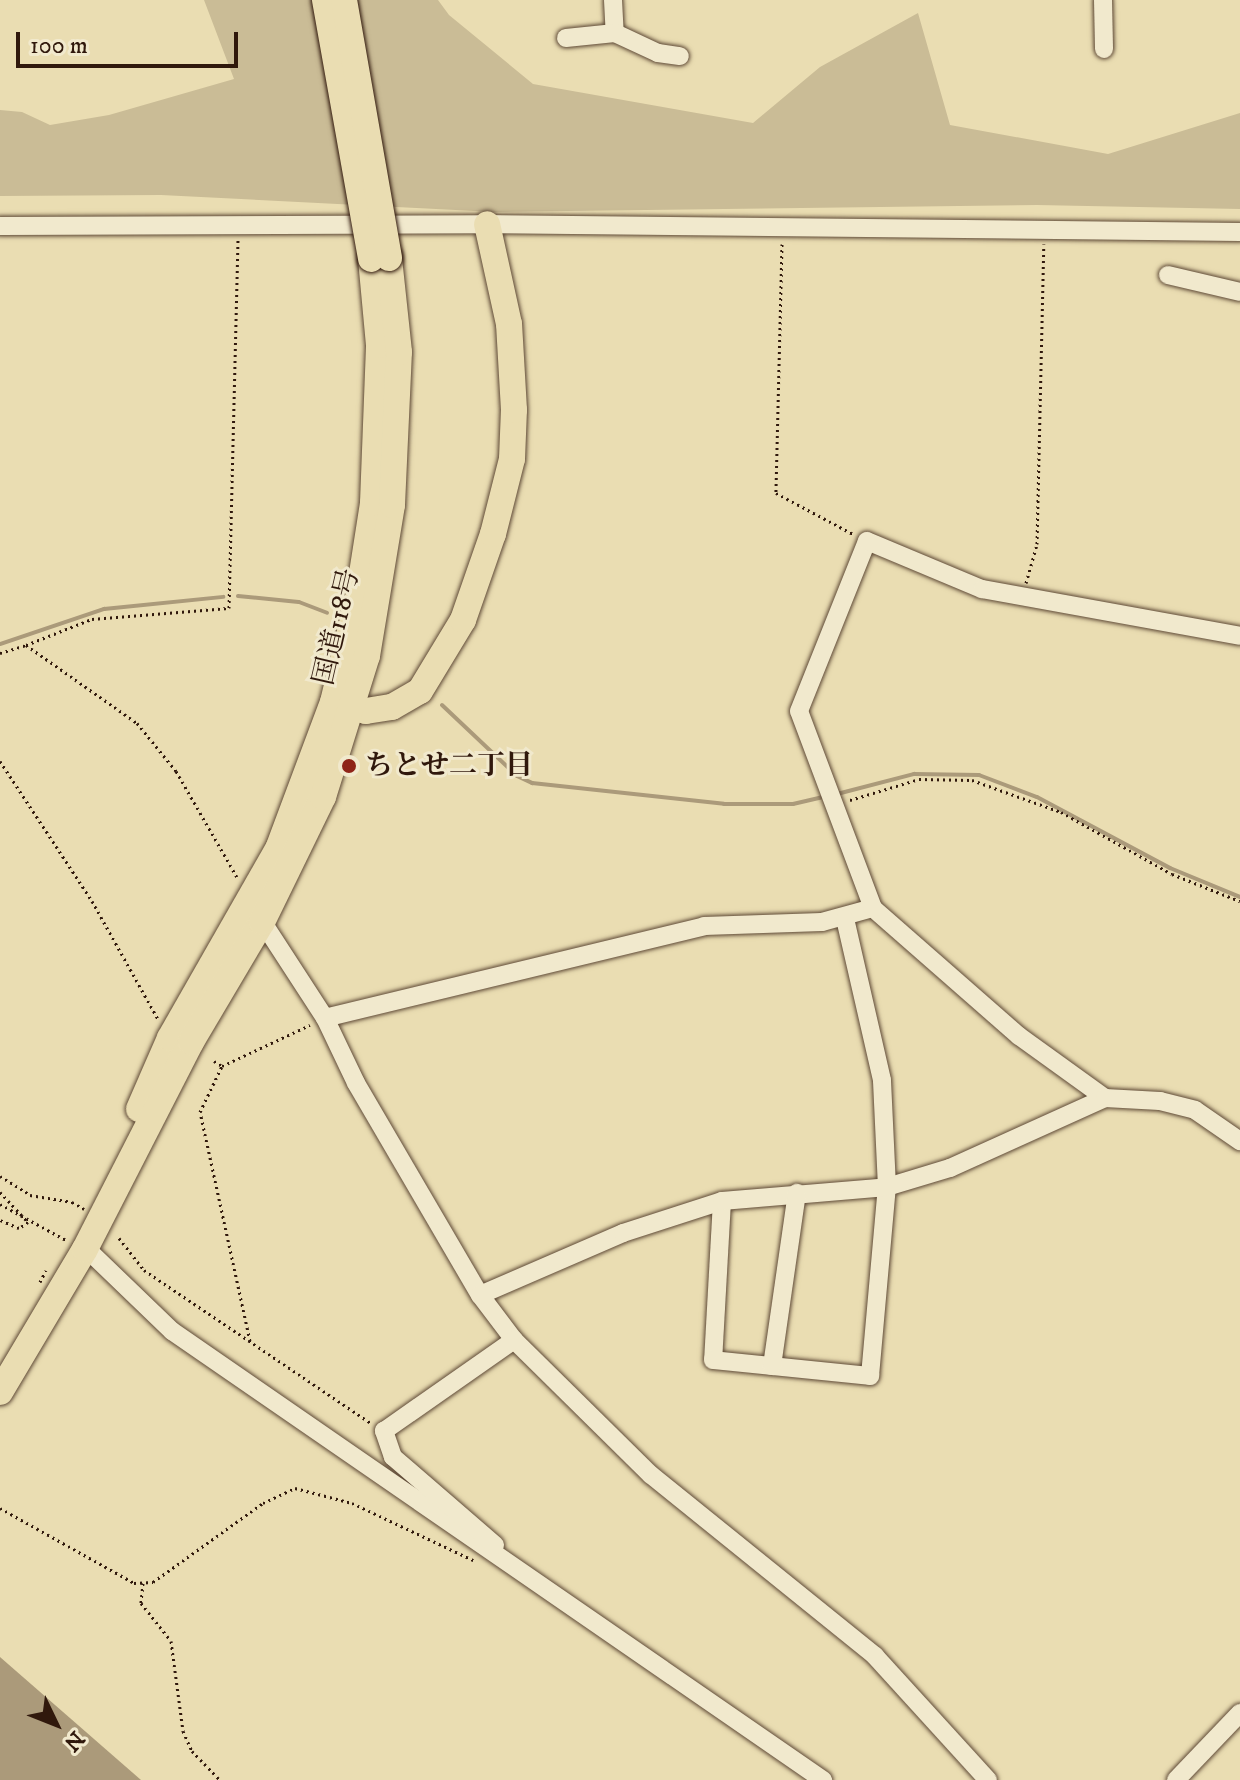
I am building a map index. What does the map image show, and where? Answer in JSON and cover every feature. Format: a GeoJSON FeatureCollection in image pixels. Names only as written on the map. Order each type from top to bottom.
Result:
{"type":"FeatureCollection","features":[{"type":"Feature","properties":{"kind":"highway","name":"国道118号"},"geometry":{"type":"LineString","coordinates":[[0,1392],[83,1257],[95,1213],[154,1069],[257,912],[300,798],[370,644],[394,478],[399,352],[325,0]]}},
{"type":"Feature","properties":{"kind":"highway","name":"国道118号"},"geometry":{"type":"LineString","coordinates":[[344,0],[380,258]]}},
{"type":"Feature","properties":{"kind":"highway"},"geometry":{"type":"LineString","coordinates":[[342,706],[392,707],[410,700],[432,675],[463,620],[504,499],[512,459],[512,366],[503,290],[487,224]]}},
{"type":"Feature","properties":{"kind":"street"},"geometry":{"type":"LineString","coordinates":[[613,0],[615,33]]}},
{"type":"Feature","properties":{"kind":"street"},"geometry":{"type":"LineString","coordinates":[[1103,0],[1104,49]]}},
{"type":"Feature","properties":{"kind":"street"},"geometry":{"type":"LineString","coordinates":[[566,38],[615,33],[658,53],[680,56]]}},
{"type":"Feature","properties":{"kind":"street"},"geometry":{"type":"LineString","coordinates":[[0,226],[487,224],[1240,232]]}},
{"type":"Feature","properties":{"kind":"street"},"geometry":{"type":"LineString","coordinates":[[1168,275],[1240,292]]}},
{"type":"Feature","properties":{"kind":"street"},"geometry":{"type":"LineString","coordinates":[[1105,1098],[1019,1036],[873,908],[829,801],[799,711],[867,541],[982,589],[1240,636]]}},
{"type":"Feature","properties":{"kind":"street"},"geometry":{"type":"LineString","coordinates":[[325,1018],[704,926],[845,919],[873,908]]}},
{"type":"Feature","properties":{"kind":"street"},"geometry":{"type":"LineString","coordinates":[[257,912],[325,1018],[371,1109],[480,1295],[514,1340],[651,1475],[875,1656],[988,1780]]}},
{"type":"Feature","properties":{"kind":"street"},"geometry":{"type":"LineString","coordinates":[[722,1201],[713,1360],[870,1376],[887,1187],[882,1080],[845,919]]}},
{"type":"Feature","properties":{"kind":"street"},"geometry":{"type":"LineString","coordinates":[[480,1295],[623,1233],[722,1201],[887,1187],[950,1168],[1105,1098],[1160,1101],[1195,1110],[1240,1141]]}},
{"type":"Feature","properties":{"kind":"street"},"geometry":{"type":"LineString","coordinates":[[772,1366],[797,1193]]}},
{"type":"Feature","properties":{"kind":"street"},"geometry":{"type":"LineString","coordinates":[[83,1257],[172,1331],[492,1563],[823,1780]]}},
{"type":"Feature","properties":{"kind":"street"},"geometry":{"type":"LineString","coordinates":[[492,1563],[496,1546],[393,1457],[384,1431],[514,1340]]}},
{"type":"Feature","properties":{"kind":"street"},"geometry":{"type":"LineString","coordinates":[[1176,1780],[1240,1713]]}},
{"type":"Feature","properties":{"kind":"path"},"geometry":{"type":"LineString","coordinates":[[783,226],[776,493],[867,541]]}},
{"type":"Feature","properties":{"kind":"path"},"geometry":{"type":"LineString","coordinates":[[0,653],[92,619],[229,608],[237,227]]}},
{"type":"Feature","properties":{"kind":"path"},"geometry":{"type":"LineString","coordinates":[[1022,598],[1037,544],[1043,232]]}},
{"type":"Feature","properties":{"kind":"path"},"geometry":{"type":"LineString","coordinates":[[26,645],[137,723],[184,783],[257,912]]}},
{"type":"Feature","properties":{"kind":"path"},"geometry":{"type":"LineString","coordinates":[[0,761],[92,901],[161,1024]]}},
{"type":"Feature","properties":{"kind":"path"},"geometry":{"type":"LineString","coordinates":[[829,801],[919,779],[972,780],[1061,812],[1172,874],[1240,901]]}},
{"type":"Feature","properties":{"kind":"path"},"geometry":{"type":"LineString","coordinates":[[250,1341],[218,1180],[200,1123],[203,1101],[222,1066],[325,1018]]}},
{"type":"Feature","properties":{"kind":"path"},"geometry":{"type":"LineString","coordinates":[[214,1061],[222,1066]]}},
{"type":"Feature","properties":{"kind":"path"},"geometry":{"type":"LineString","coordinates":[[0,1176],[30,1195],[72,1202],[95,1213]]}},
{"type":"Feature","properties":{"kind":"path"},"geometry":{"type":"LineString","coordinates":[[0,1192],[28,1222]]}},
{"type":"Feature","properties":{"kind":"path"},"geometry":{"type":"LineString","coordinates":[[0,1204],[83,1257]]}},
{"type":"Feature","properties":{"kind":"path"},"geometry":{"type":"LineString","coordinates":[[0,1220],[19,1228],[28,1222]]}},
{"type":"Feature","properties":{"kind":"path"},"geometry":{"type":"LineString","coordinates":[[119,1238],[144,1270],[384,1431]]}},
{"type":"Feature","properties":{"kind":"path"},"geometry":{"type":"LineString","coordinates":[[0,1508],[112,1573],[143,1583],[153,1582],[263,1503],[295,1488],[315,1489],[352,1503],[492,1563]]}},
{"type":"Feature","properties":{"kind":"path"},"geometry":{"type":"LineString","coordinates":[[143,1583],[141,1603],[171,1641],[183,1731],[192,1751],[220,1780]]}},
{"type":"Feature","properties":{"kind":"shaded area"},"geometry":{"type":"Polygon","coordinates":[[[204,0],[438,0],[449,15],[533,84],[753,123],[820,67],[918,13],[950,125],[1108,154],[1240,113],[1240,209],[1037,205],[495,212],[161,195],[0,196],[0,110],[22,112],[50,125],[109,115],[234,79],[204,0]]]}},
{"type":"Feature","properties":{"kind":"shaded area"},"geometry":{"type":"Polygon","coordinates":[[[0,1657],[141,1780],[0,1780],[0,1657]]]}},
{"type":"Feature","properties":{"kind":"waterway"},"geometry":{"type":"LineString","coordinates":[[238,596],[299,602],[327,613]]}},
{"type":"Feature","properties":{"kind":"waterway"},"geometry":{"type":"LineString","coordinates":[[0,644],[104,609],[223,597]]}},
{"type":"Feature","properties":{"kind":"waterway"},"geometry":{"type":"LineString","coordinates":[[442,705],[517,776],[532,783],[724,804],[793,804],[824,797]]}},
{"type":"Feature","properties":{"kind":"waterway"},"geometry":{"type":"LineString","coordinates":[[837,794],[914,774],[979,775],[1037,797],[1170,868],[1240,897]]}},
{"type":"Feature","properties":{"kind":"place","name":"ちとせ二丁目"},"geometry":{"type":"Point","coordinates":[349,766]}}]}
